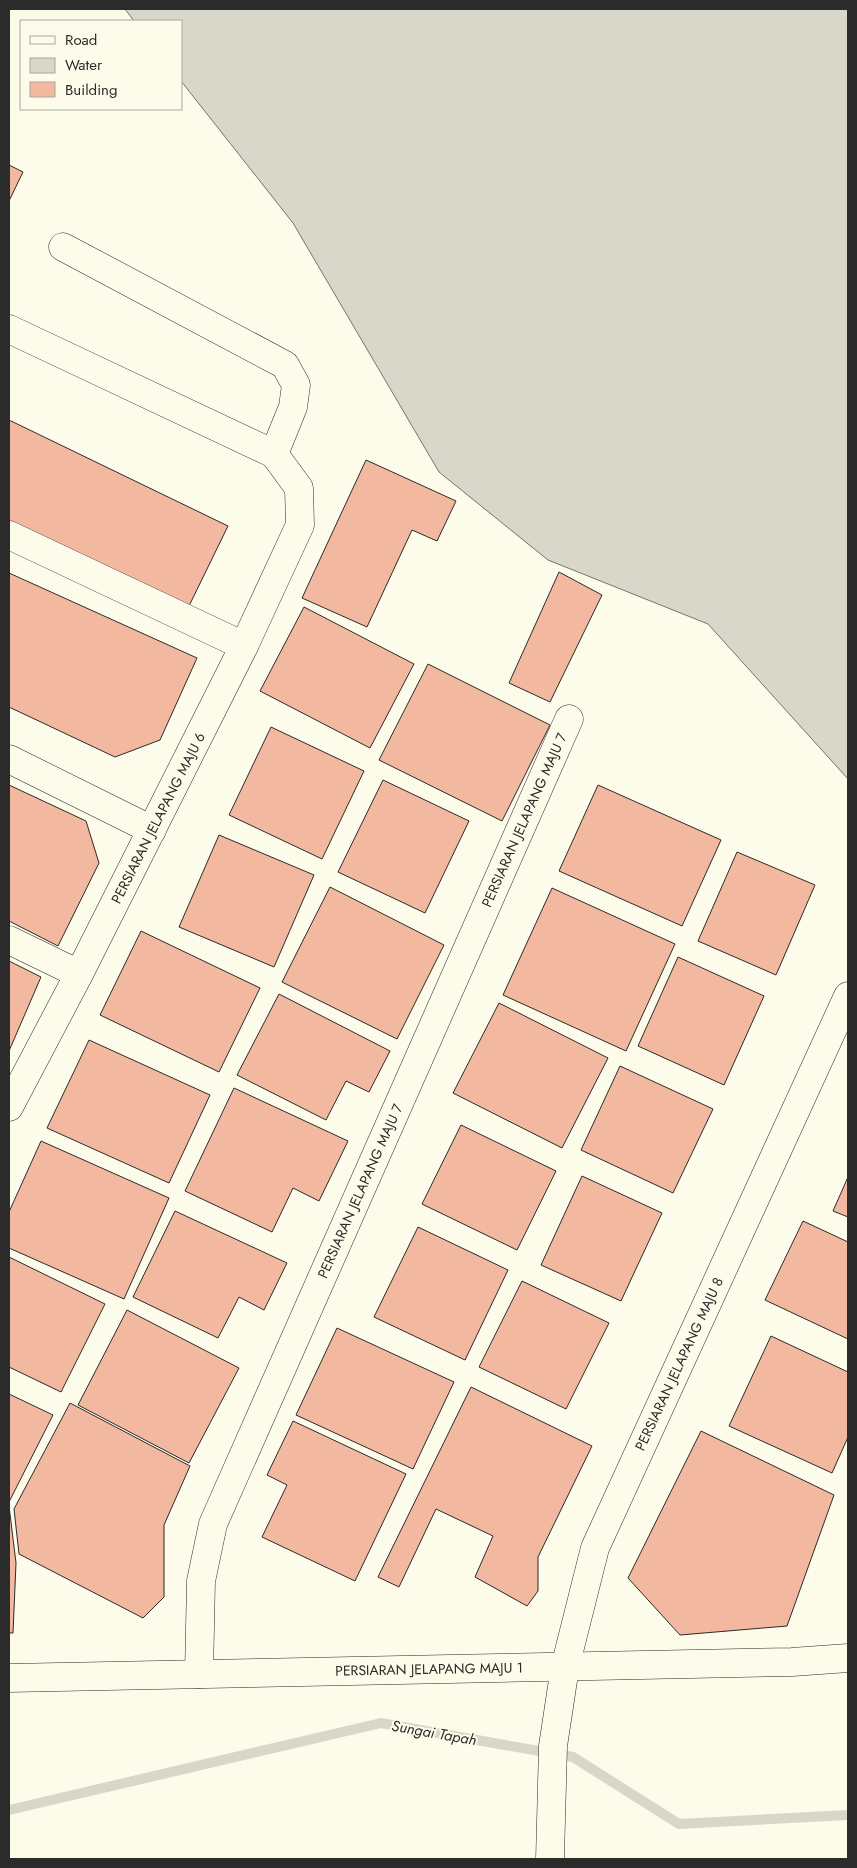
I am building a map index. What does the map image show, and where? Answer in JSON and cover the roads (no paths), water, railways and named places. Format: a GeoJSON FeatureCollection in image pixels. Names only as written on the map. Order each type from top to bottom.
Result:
{"type":"FeatureCollection","features":[{"type":"Feature","properties":{"kind":"street"},"geometry":{"type":"LineString","coordinates":[[9,329],[274,454],[293,406],[296,386],[285,365],[63,247]]}},
{"type":"Feature","properties":{"kind":"street","name":"PERSIARAN JELAPANG MAJU 6"},"geometry":{"type":"LineString","coordinates":[[9,1107],[79,974],[244,646],[300,525],[299,488],[274,454]]}},
{"type":"Feature","properties":{"kind":"street"},"geometry":{"type":"LineString","coordinates":[[9,535],[244,646]]}},
{"type":"Feature","properties":{"kind":"street","name":"PERSIARAN JELAPANG MAJU 7"},"geometry":{"type":"LineString","coordinates":[[199,1674],[201,1581],[213,1524],[569,718]]}},
{"type":"Feature","properties":{"kind":"street"},"geometry":{"type":"LineString","coordinates":[[9,759],[152,830]]}},
{"type":"Feature","properties":{"kind":"street"},"geometry":{"type":"LineString","coordinates":[[9,940],[79,974]]}},
{"type":"Feature","properties":{"kind":"street","name":"PERSIARAN JELAPANG MAJU 8"},"geometry":{"type":"LineString","coordinates":[[550,1859],[553,1746],[565,1666],[595,1548],[848,996]]}},
{"type":"Feature","properties":{"kind":"street","name":"PERSIARAN JELAPANG MAJU 1"},"geometry":{"type":"LineString","coordinates":[[9,1678],[792,1662],[848,1658]]}},
{"type":"Feature","properties":{"kind":"water"},"geometry":{"type":"Polygon","coordinates":[[[125,9],[848,9],[848,779],[708,624],[548,560],[439,472],[293,223],[182,82],[182,20],[133,20],[125,9]]]}},
{"type":"Feature","properties":{"kind":"waterway","name":"Sungai Tapah"},"geometry":{"type":"LineString","coordinates":[[9,1810],[381,1723],[573,1757],[679,1824],[848,1815]]}}]}
